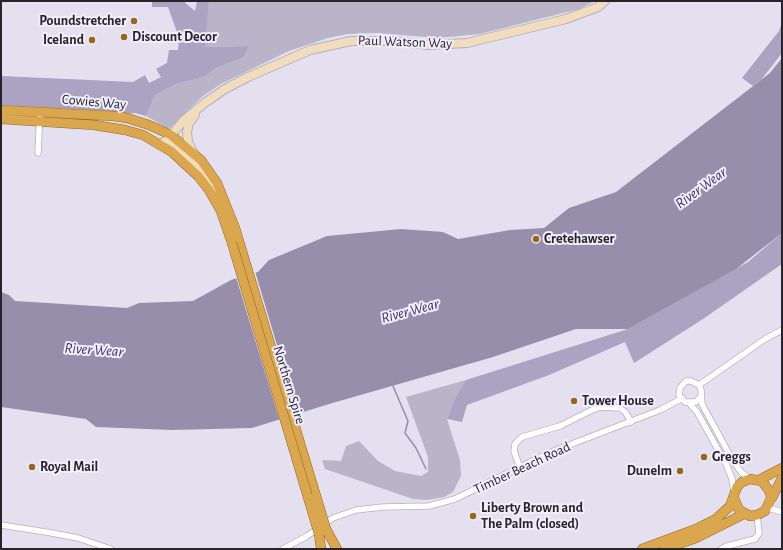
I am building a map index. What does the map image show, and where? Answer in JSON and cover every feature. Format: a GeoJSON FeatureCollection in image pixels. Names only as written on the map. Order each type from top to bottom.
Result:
{"type":"FeatureCollection","features":[{"type":"Feature","properties":{"kind":"highway","name":"Cowies Way"},"geometry":{"type":"LineString","coordinates":[[1,110],[40,111],[127,118],[149,125],[171,135],[206,165],[217,183],[236,242]]}},
{"type":"Feature","properties":{"kind":"highway","name":"Cowies Way"},"geometry":{"type":"LineString","coordinates":[[1,119],[94,125],[125,130],[160,144],[175,154],[198,176],[216,202],[236,242]]}},
{"type":"Feature","properties":{"kind":"highway","name":"Northern Spire"},"geometry":{"type":"LineString","coordinates":[[236,242],[323,532]]}},
{"type":"Feature","properties":{"kind":"highway"},"geometry":{"type":"LineString","coordinates":[[642,549],[696,529],[716,519],[727,510],[742,482],[782,468]]}},
{"type":"Feature","properties":{"kind":"highway"},"geometry":{"type":"LineString","coordinates":[[664,549],[696,538],[744,514],[757,515],[768,508],[771,498],[782,478]]}},
{"type":"Feature","properties":{"kind":"highway"},"geometry":{"type":"LineString","coordinates":[[754,479],[767,485],[771,498]]}},
{"type":"Feature","properties":{"kind":"highway"},"geometry":{"type":"LineString","coordinates":[[734,495],[735,504],[744,514]]}},
{"type":"Feature","properties":{"kind":"highway"},"geometry":{"type":"LineString","coordinates":[[321,549],[323,532]]}},
{"type":"Feature","properties":{"kind":"highway"},"geometry":{"type":"LineString","coordinates":[[323,532],[331,549]]}},
{"type":"Feature","properties":{"kind":"highway"},"geometry":{"type":"LineString","coordinates":[[323,532],[337,549]]}},
{"type":"Feature","properties":{"kind":"main road","name":"Paul Watson Way"},"geometry":{"type":"LineString","coordinates":[[160,144],[166,141],[184,120],[210,99],[248,77],[310,50],[351,41],[395,40],[428,45],[467,43],[566,19],[598,7],[605,1]]}},
{"type":"Feature","properties":{"kind":"main road","name":"Paul Watson Way"},"geometry":{"type":"LineString","coordinates":[[192,152],[188,142],[187,132],[189,123],[210,99]]}},
{"type":"Feature","properties":{"kind":"main road"},"geometry":{"type":"LineString","coordinates":[[171,135],[172,143],[194,162],[207,178],[212,187],[216,202]]}},
{"type":"Feature","properties":{"kind":"street"},"geometry":{"type":"LineString","coordinates":[[38,152],[40,111]]}},
{"type":"Feature","properties":{"kind":"street"},"geometry":{"type":"LineString","coordinates":[[699,385],[765,339],[782,330]]}},
{"type":"Feature","properties":{"kind":"street"},"geometry":{"type":"LineString","coordinates":[[734,495],[732,479],[726,464],[697,412],[689,403],[681,399],[679,391],[682,384],[692,381],[699,385],[702,390],[702,404],[733,460],[741,472],[754,479]]}},
{"type":"Feature","properties":{"kind":"street"},"geometry":{"type":"LineString","coordinates":[[689,403],[696,402],[701,396]]}},
{"type":"Feature","properties":{"kind":"street","name":"Timber Beach Road"},"geometry":{"type":"LineString","coordinates":[[283,549],[307,536],[333,518],[356,510],[443,503],[468,494],[551,452],[631,422],[660,410],[681,399]]}},
{"type":"Feature","properties":{"kind":"street"},"geometry":{"type":"LineString","coordinates":[[520,468],[515,455],[514,446],[526,435],[560,426],[601,407],[620,408],[626,413],[631,422]]}},
{"type":"Feature","properties":{"kind":"street"},"geometry":{"type":"LineString","coordinates":[[768,508],[782,512]]}},
{"type":"Feature","properties":{"kind":"street"},"geometry":{"type":"LineString","coordinates":[[721,549],[727,546],[755,540],[759,533],[757,515]]}},
{"type":"Feature","properties":{"kind":"street"},"geometry":{"type":"LineString","coordinates":[[1,525],[52,532],[78,538],[111,549]]}},
{"type":"Feature","properties":{"kind":"shaded area"},"geometry":{"type":"Polygon","coordinates":[[[152,1],[183,1],[195,11],[197,1],[209,1],[205,47],[249,46],[244,57],[216,68],[205,77],[176,84],[155,95],[146,116],[135,113],[128,114],[108,111],[1,105],[1,76],[133,82],[145,75],[149,83],[161,77],[156,69],[167,63],[169,50],[178,50],[179,38],[168,7],[152,7],[152,1]]]}},
{"type":"Feature","properties":{"kind":"shaded area"},"geometry":{"type":"Polygon","coordinates":[[[209,1],[595,1],[579,9],[480,34],[438,38],[377,33],[348,34],[328,38],[289,51],[221,84],[203,96],[170,128],[167,128],[146,116],[155,95],[176,84],[205,77],[216,68],[244,57],[249,46],[204,47],[209,1]]]}},
{"type":"Feature","properties":{"kind":"shaded area"},"geometry":{"type":"Polygon","coordinates":[[[782,22],[782,53],[761,80],[753,86],[742,78],[779,31],[782,22]]]}},
{"type":"Feature","properties":{"kind":"shaded area"},"geometry":{"type":"Polygon","coordinates":[[[782,233],[782,264],[703,319],[634,363],[625,342],[549,375],[467,405],[462,422],[447,419],[455,398],[466,380],[628,329],[748,262],[782,233]]]}},
{"type":"Feature","properties":{"kind":"shaded area"},"geometry":{"type":"Polygon","coordinates":[[[466,380],[455,398],[447,419],[460,460],[461,476],[453,492],[444,497],[427,500],[413,499],[325,469],[322,460],[341,461],[346,446],[359,441],[378,461],[395,471],[421,476],[428,472],[428,457],[406,397],[466,380]]]}},
{"type":"Feature","properties":{"kind":"water","name":"River Wear"},"geometry":{"type":"Polygon","coordinates":[[[782,58],[782,233],[736,269],[628,329],[576,329],[493,357],[329,404],[252,428],[172,430],[96,427],[86,419],[1,407],[1,292],[9,295],[15,301],[127,308],[139,303],[193,301],[231,280],[258,272],[269,260],[327,236],[401,229],[443,232],[458,239],[510,230],[544,228],[569,208],[616,192],[770,73],[782,58]]]}},
{"type":"Feature","properties":{"kind":"pier"},"geometry":{"type":"Polygon","coordinates":[[[255,271],[298,416],[280,422],[236,277],[255,271]]]}},
{"type":"Feature","properties":{"kind":"waterway"},"geometry":{"type":"LineString","coordinates":[[393,386],[408,421],[405,433],[416,448],[426,469]]}},
{"type":"Feature","properties":{"kind":"place","name":"Poundstretcher"},"geometry":{"type":"Point","coordinates":[134,21]}},
{"type":"Feature","properties":{"kind":"place","name":"Discount Decor"},"geometry":{"type":"Point","coordinates":[124,37]}},
{"type":"Feature","properties":{"kind":"place","name":"Iceland"},"geometry":{"type":"Point","coordinates":[92,40]}},
{"type":"Feature","properties":{"kind":"place","name":"Cretehawser"},"geometry":{"type":"Point","coordinates":[536,239]}},
{"type":"Feature","properties":{"kind":"place","name":"Tower House"},"geometry":{"type":"Point","coordinates":[574,401]}},
{"type":"Feature","properties":{"kind":"place","name":"Greggs"},"geometry":{"type":"Point","coordinates":[704,457]}},
{"type":"Feature","properties":{"kind":"place","name":"Royal Mail"},"geometry":{"type":"Point","coordinates":[32,467]}},
{"type":"Feature","properties":{"kind":"place","name":"Dunelm"},"geometry":{"type":"Point","coordinates":[680,471]}},
{"type":"Feature","properties":{"kind":"place","name":"Liberty Brown and The Palm (closed)"},"geometry":{"type":"Point","coordinates":[473,516]}}]}
